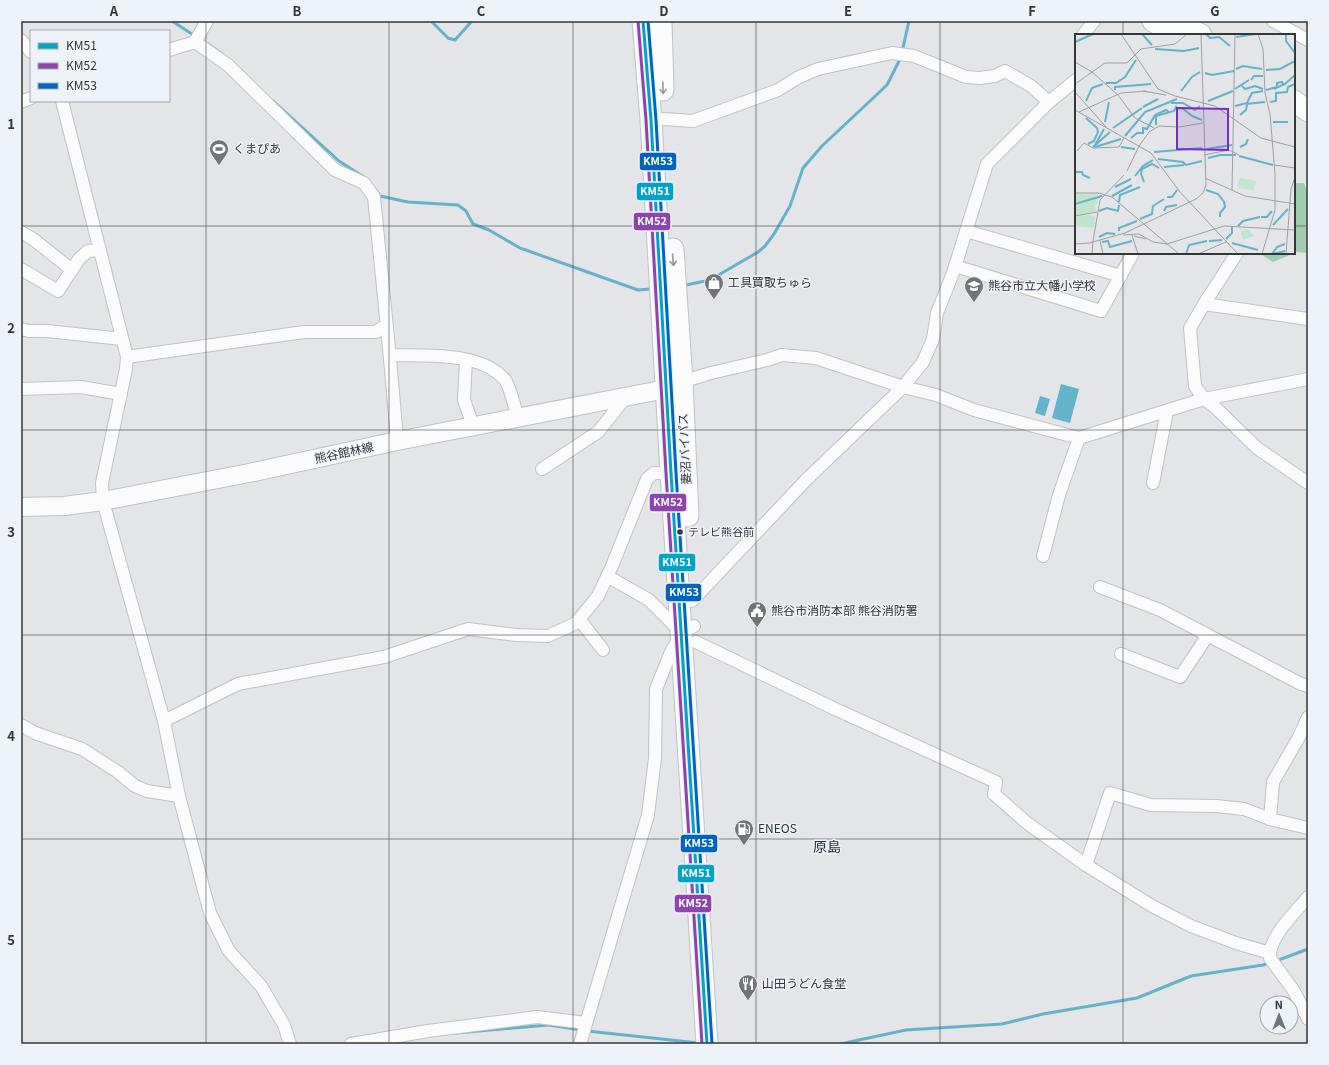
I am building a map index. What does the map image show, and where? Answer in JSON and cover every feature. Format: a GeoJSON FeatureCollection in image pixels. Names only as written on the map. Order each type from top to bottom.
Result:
{"type":"FeatureCollection","features":[{"type":"Feature","properties":{"kind":"highway"},"geometry":{"type":"LineString","coordinates":[[1153,21],[1176,34]]}},
{"type":"Feature","properties":{"kind":"highway"},"geometry":{"type":"LineString","coordinates":[[1176,21],[1199,34]]}},
{"type":"Feature","properties":{"kind":"highway"},"geometry":{"type":"LineString","coordinates":[[1189,21],[1211,34]]}},
{"type":"Feature","properties":{"kind":"highway","name":"妻沼バイパス"},"geometry":{"type":"LineString","coordinates":[[647,24],[662,61],[658,120]]}},
{"type":"Feature","properties":{"kind":"highway","name":"妻沼バイパス"},"geometry":{"type":"LineString","coordinates":[[647,24],[658,120],[674,385],[692,601],[691,634],[707,1044]]}},
{"type":"Feature","properties":{"kind":"highway"},"geometry":{"type":"LineString","coordinates":[[1295,91],[1308,99]]}},
{"type":"Feature","properties":{"kind":"highway"},"geometry":{"type":"LineString","coordinates":[[1295,102],[1308,111]]}},
{"type":"Feature","properties":{"kind":"highway","name":"妻沼バイパス"},"geometry":{"type":"LineString","coordinates":[[674,385],[671,473],[691,634],[720,1044]]}},
{"type":"Feature","properties":{"kind":"main road","name":"熊谷館林線"},"geometry":{"type":"LineString","coordinates":[[21,507],[64,506],[102,501],[249,473],[397,441],[626,397],[674,385]]}},
{"type":"Feature","properties":{"kind":"street"},"geometry":{"type":"LineString","coordinates":[[170,50],[197,38],[207,21]]}},
{"type":"Feature","properties":{"kind":"street"},"geometry":{"type":"LineString","coordinates":[[662,61],[669,60],[669,21]]}},
{"type":"Feature","properties":{"kind":"street"},"geometry":{"type":"LineString","coordinates":[[1273,21],[1308,40]]}},
{"type":"Feature","properties":{"kind":"street"},"geometry":{"type":"LineString","coordinates":[[1084,34],[1092,22]]}},
{"type":"Feature","properties":{"kind":"street"},"geometry":{"type":"LineString","coordinates":[[197,38],[228,65],[335,170],[364,183],[374,197],[397,441]]}},
{"type":"Feature","properties":{"kind":"street"},"geometry":{"type":"LineString","coordinates":[[21,40],[30,51]]}},
{"type":"Feature","properties":{"kind":"street"},"geometry":{"type":"LineString","coordinates":[[658,120],[693,121],[778,90],[798,77],[818,68],[892,53],[914,56],[966,77],[980,78],[995,76],[1005,70],[1031,86],[1049,102]]}},
{"type":"Feature","properties":{"kind":"street"},"geometry":{"type":"LineString","coordinates":[[692,601],[808,479],[903,387],[923,362],[933,339],[937,313],[955,266],[987,164],[1049,102],[1075,81]]}},
{"type":"Feature","properties":{"kind":"street"},"geometry":{"type":"LineString","coordinates":[[62,102],[127,357],[126,369],[102,483],[102,501],[164,721],[178,796],[210,913],[229,951],[261,986],[284,1025],[290,1044]]}},
{"type":"Feature","properties":{"kind":"street"},"geometry":{"type":"LineString","coordinates":[[966,231],[1121,276]]}},
{"type":"Feature","properties":{"kind":"street"},"geometry":{"type":"LineString","coordinates":[[22,235],[72,270]]}},
{"type":"Feature","properties":{"kind":"street"},"geometry":{"type":"LineString","coordinates":[[21,268],[58,291],[79,259],[88,251],[100,250]]}},
{"type":"Feature","properties":{"kind":"street"},"geometry":{"type":"LineString","coordinates":[[955,266],[1101,311],[1132,254]]}},
{"type":"Feature","properties":{"kind":"street"},"geometry":{"type":"LineString","coordinates":[[1236,254],[1190,328],[1195,386],[1204,399],[1216,408],[1257,448],[1308,483]]}},
{"type":"Feature","properties":{"kind":"street"},"geometry":{"type":"LineString","coordinates":[[1204,304],[1308,319]]}},
{"type":"Feature","properties":{"kind":"street"},"geometry":{"type":"LineString","coordinates":[[127,357],[304,332],[376,332],[386,325]]}},
{"type":"Feature","properties":{"kind":"street"},"geometry":{"type":"LineString","coordinates":[[21,329],[29,331],[47,331],[122,339]]}},
{"type":"Feature","properties":{"kind":"street"},"geometry":{"type":"LineString","coordinates":[[390,355],[460,358],[495,371],[506,381],[518,418]]}},
{"type":"Feature","properties":{"kind":"street"},"geometry":{"type":"LineString","coordinates":[[674,385],[782,355],[816,358],[903,387],[936,395],[974,410],[1055,433],[1079,438],[1204,399],[1308,379]]}},
{"type":"Feature","properties":{"kind":"street"},"geometry":{"type":"LineString","coordinates":[[466,360],[464,400],[473,426]]}},
{"type":"Feature","properties":{"kind":"street"},"geometry":{"type":"LineString","coordinates":[[21,388],[81,387],[121,394]]}},
{"type":"Feature","properties":{"kind":"street"},"geometry":{"type":"LineString","coordinates":[[542,469],[598,432],[626,397]]}},
{"type":"Feature","properties":{"kind":"street"},"geometry":{"type":"LineString","coordinates":[[1153,483],[1167,411]]}},
{"type":"Feature","properties":{"kind":"street"},"geometry":{"type":"LineString","coordinates":[[1043,556],[1059,495],[1079,438]]}},
{"type":"Feature","properties":{"kind":"street"},"geometry":{"type":"LineString","coordinates":[[164,721],[238,684],[384,657],[468,629],[516,635],[548,636],[579,620],[598,596],[647,479],[654,473],[671,473]]}},
{"type":"Feature","properties":{"kind":"street"},"geometry":{"type":"LineString","coordinates":[[607,576],[649,600],[691,634],[835,709],[996,782],[994,794],[1027,823],[1086,865],[1152,906],[1191,926],[1270,955]]}},
{"type":"Feature","properties":{"kind":"street"},"geometry":{"type":"LineString","coordinates":[[1100,587],[1160,610],[1301,684],[1308,686]]}},
{"type":"Feature","properties":{"kind":"street"},"geometry":{"type":"LineString","coordinates":[[579,620],[603,650]]}},
{"type":"Feature","properties":{"kind":"street"},"geometry":{"type":"LineString","coordinates":[[351,1044],[428,1030],[537,1017],[584,1032],[648,815],[655,758],[656,689],[671,652],[691,634]]}},
{"type":"Feature","properties":{"kind":"street"},"geometry":{"type":"LineString","coordinates":[[1121,654],[1180,677],[1208,635]]}},
{"type":"Feature","properties":{"kind":"street"},"geometry":{"type":"LineString","coordinates":[[1270,819],[1273,782],[1299,737],[1308,717]]}},
{"type":"Feature","properties":{"kind":"street"},"geometry":{"type":"LineString","coordinates":[[21,725],[35,733],[82,749],[118,772],[135,786],[147,791],[178,796]]}},
{"type":"Feature","properties":{"kind":"street"},"geometry":{"type":"LineString","coordinates":[[1086,865],[1110,793],[1151,805],[1216,806],[1244,809],[1270,819],[1308,828]]}},
{"type":"Feature","properties":{"kind":"street"},"geometry":{"type":"LineString","coordinates":[[1308,897],[1278,934],[1272,944],[1270,955],[1294,991],[1308,1018]]}},
{"type":"Feature","properties":{"kind":"green space"},"geometry":{"type":"Polygon","coordinates":[[[1295,183],[1304,183],[1308,194],[1308,253],[1295,253],[1295,183]]]}},
{"type":"Feature","properties":{"kind":"green space"},"geometry":{"type":"Polygon","coordinates":[[[1261,254],[1292,254],[1273,262],[1261,254]]]}},
{"type":"Feature","properties":{"kind":"water"},"geometry":{"type":"Polygon","coordinates":[[[1061,384],[1079,389],[1070,423],[1052,418],[1061,384]]]}},
{"type":"Feature","properties":{"kind":"water"},"geometry":{"type":"Polygon","coordinates":[[[1040,396],[1050,399],[1045,416],[1035,413],[1040,396]]]}},
{"type":"Feature","properties":{"kind":"waterway"},"geometry":{"type":"LineString","coordinates":[[172,21],[195,36]]}},
{"type":"Feature","properties":{"kind":"waterway"},"geometry":{"type":"LineString","coordinates":[[431,21],[448,38],[455,40],[472,21]]}},
{"type":"Feature","properties":{"kind":"waterway"},"geometry":{"type":"LineString","coordinates":[[902,52],[909,21]]}},
{"type":"Feature","properties":{"kind":"waterway"},"geometry":{"type":"LineString","coordinates":[[208,44],[222,54]]}},
{"type":"Feature","properties":{"kind":"waterway"},"geometry":{"type":"LineString","coordinates":[[686,285],[710,280],[758,252],[765,246],[774,234],[790,206],[803,168],[822,146],[887,85],[901,57]]}},
{"type":"Feature","properties":{"kind":"waterway"},"geometry":{"type":"LineString","coordinates":[[272,100],[339,161],[365,178]]}},
{"type":"Feature","properties":{"kind":"waterway"},"geometry":{"type":"LineString","coordinates":[[378,193],[380,196],[408,202],[458,205],[466,211],[473,224],[489,230],[520,248],[638,290],[651,289]]}},
{"type":"Feature","properties":{"kind":"waterway"},"geometry":{"type":"LineString","coordinates":[[1276,961],[1308,949]]}},
{"type":"Feature","properties":{"kind":"waterway"},"geometry":{"type":"LineString","coordinates":[[840,1044],[906,1030],[1002,1024],[1043,1014],[1137,998],[1191,976],[1270,963]]}},
{"type":"Feature","properties":{"kind":"waterway"},"geometry":{"type":"LineString","coordinates":[[456,1033],[549,1025],[581,1030]]}},
{"type":"Feature","properties":{"kind":"waterway"},"geometry":{"type":"LineString","coordinates":[[587,1031],[699,1043]]}},
{"type":"Feature","properties":{"kind":"transit line","name":"KM52"},"geometry":{"type":"LineString","coordinates":[[638,21],[646,120],[666,473],[702,1044]]}},
{"type":"Feature","properties":{"kind":"transit line","name":"KM51"},"geometry":{"type":"LineString","coordinates":[[643,21],[651,120],[671,473],[707,1044]]}},
{"type":"Feature","properties":{"kind":"transit line","name":"KM53"},"geometry":{"type":"LineString","coordinates":[[648,21],[656,120],[676,473],[712,1044]]}},
{"type":"Feature","properties":{"kind":"place","name":"くまぴあ"},"geometry":{"type":"Point","coordinates":[219,166]}},
{"type":"Feature","properties":{"kind":"place","name":"工具買取ちゅら"},"geometry":{"type":"Point","coordinates":[714,300]}},
{"type":"Feature","properties":{"kind":"place","name":"熊谷市立大幡小学校"},"geometry":{"type":"Point","coordinates":[974,303]}},
{"type":"Feature","properties":{"kind":"place","name":"テレビ熊谷前"},"geometry":{"type":"Point","coordinates":[680,532]}},
{"type":"Feature","properties":{"kind":"place","name":"熊谷市消防本部 熊谷消防署"},"geometry":{"type":"Point","coordinates":[757,628]}},
{"type":"Feature","properties":{"kind":"place","name":"ENEOS"},"geometry":{"type":"Point","coordinates":[744,846]}},
{"type":"Feature","properties":{"kind":"place","name":"山田うどん食堂"},"geometry":{"type":"Point","coordinates":[748,1001]}},
{"type":"Feature","properties":{"kind":"district","name":"原島"},"geometry":{"type":"Point","coordinates":[827,847]}}]}
